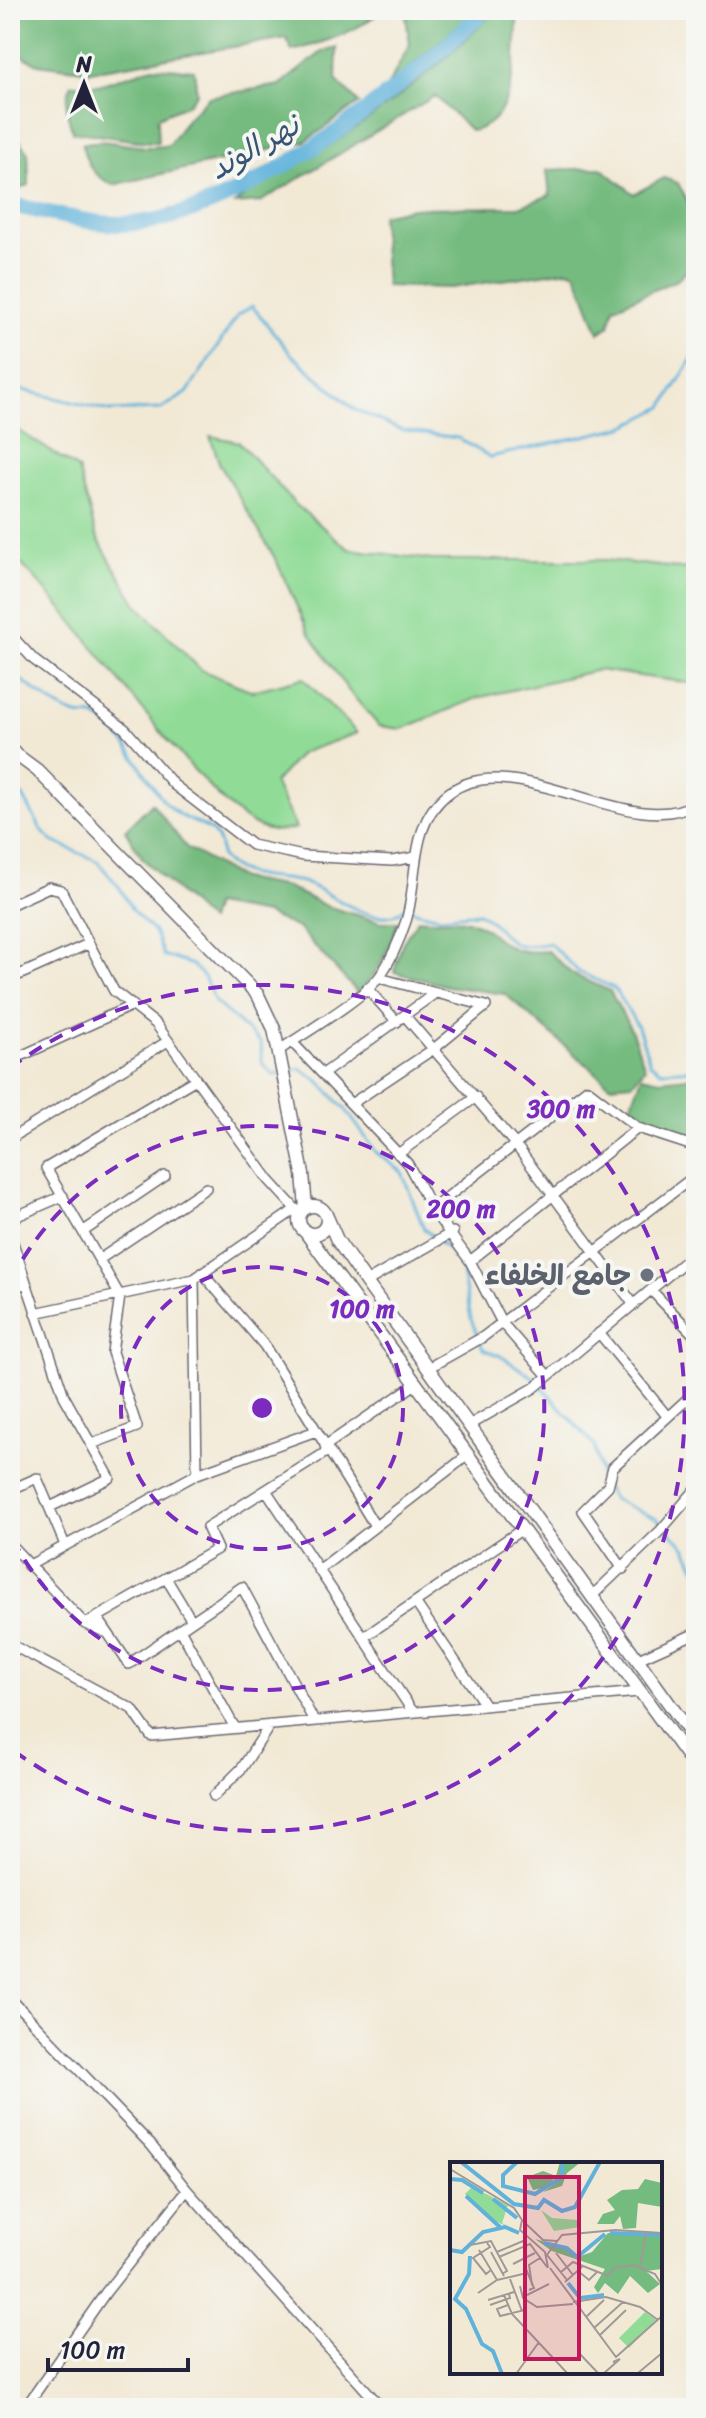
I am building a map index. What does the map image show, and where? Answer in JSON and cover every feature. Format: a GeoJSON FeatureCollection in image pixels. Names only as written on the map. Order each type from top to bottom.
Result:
{"type":"FeatureCollection","features":[{"type":"Feature","properties":{"kind":"main road"},"geometry":{"type":"LineString","coordinates":[[10,750],[37,770],[252,988],[271,1020],[303,1174],[301,1210],[304,1230],[696,1768]]}},
{"type":"Feature","properties":{"kind":"main road"},"geometry":{"type":"LineString","coordinates":[[303,1174],[337,1240],[366,1282],[696,1741]]}},
{"type":"Feature","properties":{"kind":"main road"},"geometry":{"type":"LineString","coordinates":[[301,1210],[315,1206],[325,1214]]}},
{"type":"Feature","properties":{"kind":"main road"},"geometry":{"type":"LineString","coordinates":[[304,1230],[320,1232],[325,1214]]}},
{"type":"Feature","properties":{"kind":"main road"},"geometry":{"type":"LineString","coordinates":[[547,1566],[562,1556]]}},
{"type":"Feature","properties":{"kind":"main road"},"geometry":{"type":"LineString","coordinates":[[560,1583],[564,1577],[575,1574]]}},
{"type":"Feature","properties":{"kind":"street"},"geometry":{"type":"LineString","coordinates":[[10,634],[34,660],[125,729],[174,785],[252,845],[303,856],[392,861],[416,857]]}},
{"type":"Feature","properties":{"kind":"street"},"geometry":{"type":"LineString","coordinates":[[278,1056],[292,1042],[379,978],[407,919],[416,857],[430,815],[449,793],[491,779],[518,781],[607,806],[684,810],[696,803]]}},
{"type":"Feature","properties":{"kind":"street"},"geometry":{"type":"LineString","coordinates":[[10,905],[49,887],[58,888],[109,985],[149,1017],[269,1180],[301,1210],[198,1276],[35,1313]]}},
{"type":"Feature","properties":{"kind":"street"},"geometry":{"type":"LineString","coordinates":[[10,979],[88,944]]}},
{"type":"Feature","properties":{"kind":"street"},"geometry":{"type":"LineString","coordinates":[[351,1104],[435,1048],[486,1006],[379,978]]}},
{"type":"Feature","properties":{"kind":"street"},"geometry":{"type":"LineString","coordinates":[[367,988],[435,1048],[515,1144],[634,1305]]}},
{"type":"Feature","properties":{"kind":"street"},"geometry":{"type":"LineString","coordinates":[[323,1074],[434,994]]}},
{"type":"Feature","properties":{"kind":"street"},"geometry":{"type":"LineString","coordinates":[[10,1061],[133,1005]]}},
{"type":"Feature","properties":{"kind":"street"},"geometry":{"type":"LineString","coordinates":[[10,1139],[168,1041]]}},
{"type":"Feature","properties":{"kind":"street"},"geometry":{"type":"LineString","coordinates":[[292,1042],[408,1164],[432,1209],[453,1232],[502,1323],[541,1382]]}},
{"type":"Feature","properties":{"kind":"street"},"geometry":{"type":"LineString","coordinates":[[92,1444],[137,1427],[112,1352],[120,1296],[46,1168],[196,1079]]}},
{"type":"Feature","properties":{"kind":"street"},"geometry":{"type":"LineString","coordinates":[[432,1209],[587,1089],[638,1128],[696,1147]]}},
{"type":"Feature","properties":{"kind":"street"},"geometry":{"type":"LineString","coordinates":[[398,1154],[476,1097]]}},
{"type":"Feature","properties":{"kind":"street"},"geometry":{"type":"LineString","coordinates":[[470,1261],[638,1128]]}},
{"type":"Feature","properties":{"kind":"street"},"geometry":{"type":"LineString","coordinates":[[428,1368],[483,1337],[696,1175]]}},
{"type":"Feature","properties":{"kind":"street"},"geometry":{"type":"LineString","coordinates":[[84,1231],[165,1176]]}},
{"type":"Feature","properties":{"kind":"street"},"geometry":{"type":"LineString","coordinates":[[100,1259],[206,1188]]}},
{"type":"Feature","properties":{"kind":"street"},"geometry":{"type":"LineString","coordinates":[[10,1219],[63,1196]]}},
{"type":"Feature","properties":{"kind":"street"},"geometry":{"type":"LineString","coordinates":[[366,1282],[453,1232]]}},
{"type":"Feature","properties":{"kind":"street"},"geometry":{"type":"LineString","coordinates":[[10,1234],[64,1396],[110,1478],[50,1507]]}},
{"type":"Feature","properties":{"kind":"street"},"geometry":{"type":"LineString","coordinates":[[469,1425],[541,1382],[696,1252]]}},
{"type":"Feature","properties":{"kind":"street"},"geometry":{"type":"LineString","coordinates":[[198,1276],[264,1345],[375,1526]]}},
{"type":"Feature","properties":{"kind":"street"},"geometry":{"type":"LineString","coordinates":[[197,1474],[198,1276]]}},
{"type":"Feature","properties":{"kind":"street"},"geometry":{"type":"LineString","coordinates":[[10,1288],[25,1284]]}},
{"type":"Feature","properties":{"kind":"street"},"geometry":{"type":"LineString","coordinates":[[651,1290],[696,1337]]}},
{"type":"Feature","properties":{"kind":"street"},"geometry":{"type":"LineString","coordinates":[[599,1333],[667,1416]]}},
{"type":"Feature","properties":{"kind":"street"},"geometry":{"type":"LineString","coordinates":[[85,1624],[217,1549],[207,1527],[327,1449],[417,1383]]}},
{"type":"Feature","properties":{"kind":"street"},"geometry":{"type":"LineString","coordinates":[[623,1569],[583,1511],[605,1490],[613,1467],[667,1416],[695,1395]]}},
{"type":"Feature","properties":{"kind":"street"},"geometry":{"type":"LineString","coordinates":[[28,1566],[197,1474],[316,1431]]}},
{"type":"Feature","properties":{"kind":"street"},"geometry":{"type":"LineString","coordinates":[[320,1569],[468,1455]]}},
{"type":"Feature","properties":{"kind":"street"},"geometry":{"type":"LineString","coordinates":[[10,1490],[37,1478],[65,1545]]}},
{"type":"Feature","properties":{"kind":"street"},"geometry":{"type":"LineString","coordinates":[[591,1597],[665,1526],[696,1489]]}},
{"type":"Feature","properties":{"kind":"street"},"geometry":{"type":"LineString","coordinates":[[266,1490],[413,1712]]}},
{"type":"Feature","properties":{"kind":"street"},"geometry":{"type":"LineString","coordinates":[[364,1637],[521,1530]]}},
{"type":"Feature","properties":{"kind":"street"},"geometry":{"type":"LineString","coordinates":[[10,1544],[85,1624],[108,1633]]}},
{"type":"Feature","properties":{"kind":"street"},"geometry":{"type":"LineString","coordinates":[[166,1578],[192,1621]]}},
{"type":"Feature","properties":{"kind":"street"},"geometry":{"type":"LineString","coordinates":[[97,1617],[129,1664],[242,1587],[314,1721]]}},
{"type":"Feature","properties":{"kind":"street"},"geometry":{"type":"LineString","coordinates":[[415,1602],[485,1705]]}},
{"type":"Feature","properties":{"kind":"street"},"geometry":{"type":"LineString","coordinates":[[180,1629],[235,1728]]}},
{"type":"Feature","properties":{"kind":"street"},"geometry":{"type":"LineString","coordinates":[[636,1660],[696,1633]]}},
{"type":"Feature","properties":{"kind":"street"},"geometry":{"type":"LineString","coordinates":[[10,1644],[132,1709],[151,1736],[639,1692]]}},
{"type":"Feature","properties":{"kind":"street"},"geometry":{"type":"LineString","coordinates":[[214,1796],[242,1768],[270,1725]]}},
{"type":"Feature","properties":{"kind":"street"},"geometry":{"type":"LineString","coordinates":[[10,1998],[141,2134],[187,2190],[382,2408]]}},
{"type":"Feature","properties":{"kind":"street"},"geometry":{"type":"LineString","coordinates":[[25,2408],[106,2292],[187,2190]]}},
{"type":"Feature","properties":{"kind":"green space"},"geometry":{"type":"Polygon","coordinates":[[[23,10],[382,10],[351,31],[292,51],[286,38],[91,71],[38,64],[11,50],[11,30],[23,10]]]}},
{"type":"Feature","properties":{"kind":"green space"},"geometry":{"type":"Polygon","coordinates":[[[405,10],[476,10],[387,87],[410,44],[405,10]]]}},
{"type":"Feature","properties":{"kind":"green space"},"geometry":{"type":"Polygon","coordinates":[[[495,10],[518,10],[516,44],[506,99],[487,125],[471,131],[435,96],[260,202],[235,204],[254,189],[318,153],[389,104],[433,69],[495,10]]]}},
{"type":"Feature","properties":{"kind":"green space"},"geometry":{"type":"Polygon","coordinates":[[[337,48],[336,80],[359,103],[304,142],[113,185],[96,173],[86,158],[82,144],[92,142],[147,147],[169,145],[186,120],[209,97],[280,85],[322,52],[337,48]]]}},
{"type":"Feature","properties":{"kind":"green space"},"geometry":{"type":"Polygon","coordinates":[[[153,67],[194,70],[197,93],[188,104],[158,117],[158,142],[73,132],[67,108],[72,84],[99,85],[153,67]]]}},
{"type":"Feature","properties":{"kind":"green space"},"geometry":{"type":"Polygon","coordinates":[[[20,141],[28,152],[29,185],[16,190],[10,177],[10,146],[20,141]]]}},
{"type":"Feature","properties":{"kind":"green space"},"geometry":{"type":"Polygon","coordinates":[[[601,168],[634,194],[664,178],[678,183],[696,218],[696,260],[677,280],[614,307],[609,326],[599,333],[576,273],[568,270],[451,288],[386,286],[381,215],[413,208],[519,207],[550,195],[547,170],[601,168]]]}},
{"type":"Feature","properties":{"kind":"green space"},"geometry":{"type":"Polygon","coordinates":[[[10,425],[78,469],[96,535],[138,606],[201,670],[252,691],[303,678],[357,733],[301,753],[274,783],[296,828],[280,831],[266,829],[245,819],[226,804],[162,733],[56,602],[10,553],[10,425]]]}},
{"type":"Feature","properties":{"kind":"green space"},"geometry":{"type":"Polygon","coordinates":[[[210,436],[239,442],[295,504],[349,549],[432,560],[606,560],[694,570],[696,684],[598,670],[477,698],[402,729],[379,726],[347,689],[308,631],[276,560],[220,465],[210,436]]]}},
{"type":"Feature","properties":{"kind":"green space"},"geometry":{"type":"Polygon","coordinates":[[[152,803],[186,847],[241,879],[287,887],[326,906],[381,922],[398,922],[382,960],[366,985],[358,993],[298,928],[266,914],[214,905],[209,921],[143,859],[125,830],[152,803]]]}},
{"type":"Feature","properties":{"kind":"green space"},"geometry":{"type":"Polygon","coordinates":[[[418,919],[475,923],[516,949],[548,951],[572,974],[610,991],[632,1032],[645,1068],[632,1083],[610,1085],[505,994],[447,986],[394,972],[402,944],[418,919]]]}},
{"type":"Feature","properties":{"kind":"green space"},"geometry":{"type":"Polygon","coordinates":[[[642,1076],[660,1080],[696,1076],[696,1142],[650,1123],[630,1109],[642,1076]]]}},
{"type":"Feature","properties":{"kind":"waterway","name":"نهر الوند"},"geometry":{"type":"LineString","coordinates":[[10,205],[82,220],[124,224],[169,217],[218,200],[267,176],[366,111],[411,76],[485,10]]}},
{"type":"Feature","properties":{"kind":"waterway"},"geometry":{"type":"LineString","coordinates":[[10,387],[110,411],[161,409],[187,393],[238,315],[252,306],[292,355],[354,409],[401,430],[458,438],[490,457],[624,427],[663,407],[696,352]]}},
{"type":"Feature","properties":{"kind":"waterway"},"geometry":{"type":"LineString","coordinates":[[10,672],[60,708],[77,715],[93,716],[106,724],[125,744],[165,802],[174,811],[216,836],[221,857],[230,865],[248,874],[302,882],[367,913],[393,915],[404,908],[439,917],[479,913],[514,943],[533,946],[549,943],[579,972],[614,988],[638,1027],[650,1063],[661,1071],[696,1069]]}},
{"type":"Feature","properties":{"kind":"waterway"},"geometry":{"type":"LineString","coordinates":[[10,787],[23,796],[42,831],[52,841],[97,861],[120,888],[132,910],[155,933],[163,955],[192,965],[204,977],[215,1002],[261,1043],[262,1063],[273,1074],[280,1073]]}},
{"type":"Feature","properties":{"kind":"waterway"},"geometry":{"type":"LineString","coordinates":[[288,1071],[301,1069],[318,1080],[346,1110],[376,1152],[402,1172],[424,1229],[449,1250],[461,1267],[471,1319],[483,1349],[499,1355],[533,1377],[594,1445],[602,1480],[613,1499],[657,1519],[686,1548],[696,1569]]}},
{"type":"Feature","properties":{"kind":"place","name":"جامع الخلفاء"},"geometry":{"type":"Point","coordinates":[647,1275]}}]}
